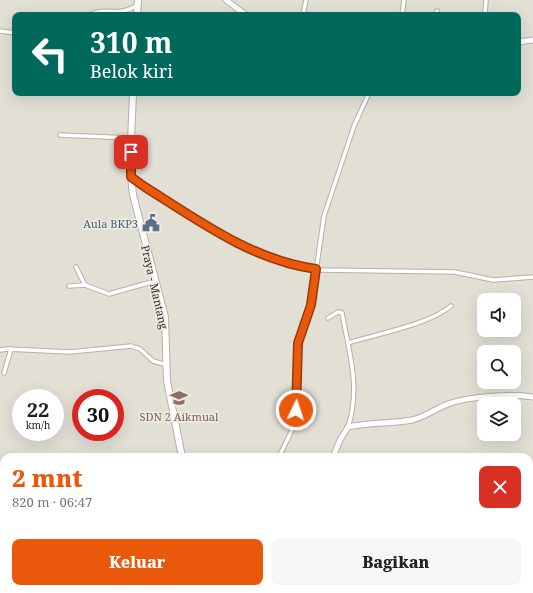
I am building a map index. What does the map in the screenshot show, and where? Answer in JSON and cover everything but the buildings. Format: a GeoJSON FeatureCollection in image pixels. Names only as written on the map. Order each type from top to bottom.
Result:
{"type":"FeatureCollection","features":[{"type":"Feature","properties":{"kind":"main road"},"geometry":{"type":"LineString","coordinates":[[137,12],[138,2]]}},
{"type":"Feature","properties":{"kind":"main road","name":"Praya - Mantang"},"geometry":{"type":"LineString","coordinates":[[133,96],[131,177],[133,195],[165,317],[167,381],[180,453]]}},
{"type":"Feature","properties":{"kind":"street"},"geometry":{"type":"LineString","coordinates":[[226,0],[242,12]]}},
{"type":"Feature","properties":{"kind":"street"},"geometry":{"type":"LineString","coordinates":[[303,12],[306,0]]}},
{"type":"Feature","properties":{"kind":"street"},"geometry":{"type":"LineString","coordinates":[[402,12],[404,0]]}},
{"type":"Feature","properties":{"kind":"street"},"geometry":{"type":"LineString","coordinates":[[485,12],[486,0]]}},
{"type":"Feature","properties":{"kind":"street"},"geometry":{"type":"LineString","coordinates":[[100,12],[123,12],[138,2]]}},
{"type":"Feature","properties":{"kind":"street"},"geometry":{"type":"LineString","coordinates":[[0,31],[12,33]]}},
{"type":"Feature","properties":{"kind":"street"},"geometry":{"type":"LineString","coordinates":[[521,42],[533,40]]}},
{"type":"Feature","properties":{"kind":"street"},"geometry":{"type":"LineString","coordinates":[[281,453],[292,430],[296,410],[298,343],[311,305],[324,216],[354,126],[368,96]]}},
{"type":"Feature","properties":{"kind":"street"},"geometry":{"type":"LineString","coordinates":[[60,135],[131,138]]}},
{"type":"Feature","properties":{"kind":"street"},"geometry":{"type":"LineString","coordinates":[[131,177],[245,248],[284,263],[316,269],[436,271],[503,280],[533,277]]}},
{"type":"Feature","properties":{"kind":"street"},"geometry":{"type":"LineString","coordinates":[[76,267],[85,284]]}},
{"type":"Feature","properties":{"kind":"street"},"geometry":{"type":"LineString","coordinates":[[69,286],[85,284],[109,294],[155,281]]}},
{"type":"Feature","properties":{"kind":"street"},"geometry":{"type":"LineString","coordinates":[[348,343],[411,325],[437,315],[451,306]]}},
{"type":"Feature","properties":{"kind":"street"},"geometry":{"type":"LineString","coordinates":[[328,318],[338,312],[342,313],[355,388],[348,427],[335,453]]}},
{"type":"Feature","properties":{"kind":"street"},"geometry":{"type":"LineString","coordinates":[[1,349],[70,352],[131,346],[140,349],[153,361],[167,365]]}},
{"type":"Feature","properties":{"kind":"street"},"geometry":{"type":"LineString","coordinates":[[4,373],[11,349]]}},
{"type":"Feature","properties":{"kind":"street"},"geometry":{"type":"LineString","coordinates":[[348,427],[413,419],[428,415],[448,404],[469,399],[504,396],[533,397]]}},
{"type":"Feature","properties":{"kind":"place","name":"Aula BKP3"},"geometry":{"type":"Point","coordinates":[151,223]}},
{"type":"Feature","properties":{"kind":"place","name":"SDN 2 Aikmual"},"geometry":{"type":"Point","coordinates":[179,398]}},
{"type":"Feature","properties":{"kind":"route"},"geometry":{"type":"LineString","coordinates":[[131,152],[131,177],[145,187],[245,248],[284,263],[316,269],[311,305],[298,343],[298,389],[296,410]]}}]}
